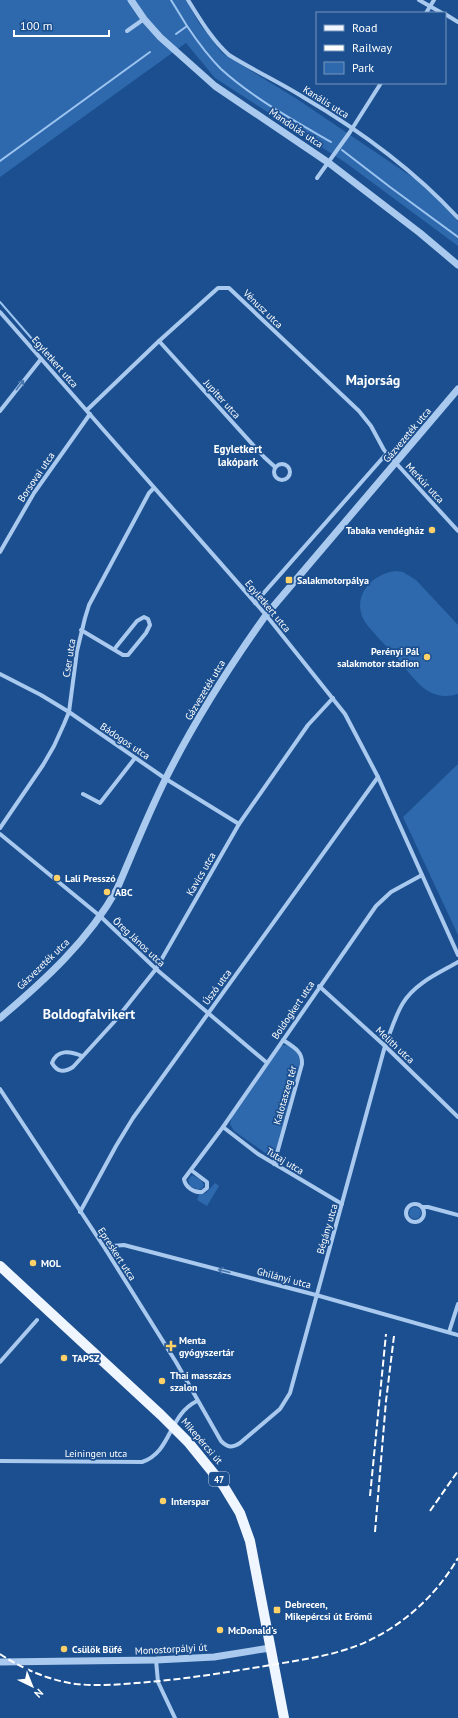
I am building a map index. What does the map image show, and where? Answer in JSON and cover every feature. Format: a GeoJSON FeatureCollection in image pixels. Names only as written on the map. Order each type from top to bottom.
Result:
{"type":"FeatureCollection","features":[{"type":"Feature","properties":{"kind":"main road","name":"Mikepércsi út"},"geometry":{"type":"LineString","coordinates":[[0,1266],[173,1426],[208,1465],[223,1485],[240,1513],[250,1541],[284,1718]]}},
{"type":"Feature","properties":{"kind":"street","name":"Mandolás utca"},"geometry":{"type":"LineString","coordinates":[[131,0],[144,19],[177,54],[215,86],[328,163],[458,264]]}},
{"type":"Feature","properties":{"kind":"street","name":"Kanális utca"},"geometry":{"type":"LineString","coordinates":[[188,0],[212,37],[229,55],[302,96],[352,128],[423,183],[458,218]]}},
{"type":"Feature","properties":{"kind":"street"},"geometry":{"type":"LineString","coordinates":[[419,0],[440,12]]}},
{"type":"Feature","properties":{"kind":"street"},"geometry":{"type":"LineString","coordinates":[[427,12],[434,0]]}},
{"type":"Feature","properties":{"kind":"street"},"geometry":{"type":"LineString","coordinates":[[446,15],[458,22]]}},
{"type":"Feature","properties":{"kind":"street"},"geometry":{"type":"LineString","coordinates":[[127,31],[144,19]]}},
{"type":"Feature","properties":{"kind":"street"},"geometry":{"type":"LineString","coordinates":[[317,178],[380,84]]}},
{"type":"Feature","properties":{"kind":"street","name":"Vénusz utca"},"geometry":{"type":"LineString","coordinates":[[87,410],[159,341],[218,288],[229,288],[358,411],[371,426],[387,453],[396,464]]}},
{"type":"Feature","properties":{"kind":"street","name":"Egyletkert utca"},"geometry":{"type":"LineString","coordinates":[[0,312],[266,615],[333,698],[351,723],[378,777],[458,955]]}},
{"type":"Feature","properties":{"kind":"street","name":"Jupiter utca"},"geometry":{"type":"LineString","coordinates":[[159,341],[264,457],[275,467]]}},
{"type":"Feature","properties":{"kind":"street"},"geometry":{"type":"LineString","coordinates":[[0,411],[41,359]]}},
{"type":"Feature","properties":{"kind":"street","name":"Gázvezeték utca"},"geometry":{"type":"LineString","coordinates":[[0,1018],[63,960],[100,916],[117,889],[166,779],[187,738],[240,652],[266,615],[396,464],[458,389]]}},
{"type":"Feature","properties":{"kind":"street","name":"Borsovai utca"},"geometry":{"type":"LineString","coordinates":[[0,552],[34,493],[90,414]]}},
{"type":"Feature","properties":{"kind":"street"},"geometry":{"type":"LineString","coordinates":[[255,603],[387,453]]}},
{"type":"Feature","properties":{"kind":"street","name":"Jupiter utca"},"geometry":{"type":"LineString","coordinates":[[280,464],[288,466],[290,470],[289,476],[285,479],[277,478],[274,473],[275,467],[280,464]]}},
{"type":"Feature","properties":{"kind":"street","name":"Merkúr utca"},"geometry":{"type":"LineString","coordinates":[[396,464],[458,531]]}},
{"type":"Feature","properties":{"kind":"street","name":"Cser utca"},"geometry":{"type":"LineString","coordinates":[[0,828],[51,752],[69,712],[81,630],[89,605],[149,492],[154,488]]}},
{"type":"Feature","properties":{"kind":"street"},"geometry":{"type":"LineString","coordinates":[[81,630],[123,655],[128,655],[146,633],[150,625],[148,619],[144,617],[137,621],[116,647]]}},
{"type":"Feature","properties":{"kind":"street","name":"Bádogos utca"},"geometry":{"type":"LineString","coordinates":[[0,674],[41,695],[69,712],[166,779],[239,824]]}},
{"type":"Feature","properties":{"kind":"street","name":"Kavics utca"},"geometry":{"type":"LineString","coordinates":[[82,1056],[75,1052],[60,1052],[54,1057],[52,1063],[55,1068],[60,1071],[67,1071],[79,1062],[82,1056],[114,1022],[156,969],[239,824],[308,725],[333,698]]}},
{"type":"Feature","properties":{"kind":"street"},"geometry":{"type":"LineString","coordinates":[[83,794],[100,803],[136,758]]}},
{"type":"Feature","properties":{"kind":"street","name":"Úszó utca"},"geometry":{"type":"LineString","coordinates":[[80,1212],[133,1118],[378,777]]}},
{"type":"Feature","properties":{"kind":"street","name":"Öreg János utca"},"geometry":{"type":"LineString","coordinates":[[0,834],[100,916],[156,969],[266,1062]]}},
{"type":"Feature","properties":{"kind":"street","name":"Boldogkert utca"},"geometry":{"type":"LineString","coordinates":[[191,1170],[207,1182],[207,1188],[202,1192],[194,1192],[185,1184],[184,1179],[383,897],[422,875]]}},
{"type":"Feature","properties":{"kind":"street","name":"Bégány utca"},"geometry":{"type":"LineString","coordinates":[[197,1401],[221,1442],[229,1447],[233,1447],[240,1443],[280,1409],[290,1393],[385,1046],[399,1011],[412,991],[425,981],[458,962]]}},
{"type":"Feature","properties":{"kind":"street","name":"Melith utca"},"geometry":{"type":"LineString","coordinates":[[319,986],[385,1046],[458,1117]]}},
{"type":"Feature","properties":{"kind":"street","name":"Kalotaszeg tér"},"geometry":{"type":"LineString","coordinates":[[274,1164],[302,1064],[302,1057],[298,1050],[283,1040]]}},
{"type":"Feature","properties":{"kind":"street","name":"Epreskert utca"},"geometry":{"type":"LineString","coordinates":[[0,1089],[106,1250],[176,1362],[197,1401]]}},
{"type":"Feature","properties":{"kind":"street","name":"Tutaj utca"},"geometry":{"type":"LineString","coordinates":[[222,1127],[274,1164],[342,1204]]}},
{"type":"Feature","properties":{"kind":"street"},"geometry":{"type":"LineString","coordinates":[[422,1207],[423,1217],[419,1221],[413,1222],[407,1218],[406,1212],[408,1206],[414,1204],[458,1215]]}},
{"type":"Feature","properties":{"kind":"street","name":"Ghilányi utca"},"geometry":{"type":"LineString","coordinates":[[106,1250],[112,1246],[124,1244],[261,1280],[458,1335]]}},
{"type":"Feature","properties":{"kind":"street"},"geometry":{"type":"LineString","coordinates":[[449,1332],[458,1304]]}},
{"type":"Feature","properties":{"kind":"street"},"geometry":{"type":"LineString","coordinates":[[0,1362],[37,1320]]}},
{"type":"Feature","properties":{"kind":"street"},"geometry":{"type":"LineString","coordinates":[[173,1426],[179,1415],[197,1401]]}},
{"type":"Feature","properties":{"kind":"street","name":"Leiningen utca"},"geometry":{"type":"LineString","coordinates":[[0,1461],[142,1462],[153,1457],[159,1451],[173,1426]]}},
{"type":"Feature","properties":{"kind":"street","name":"Monostorpályi út"},"geometry":{"type":"LineString","coordinates":[[0,1662],[156,1660],[214,1657],[270,1648]]}},
{"type":"Feature","properties":{"kind":"street"},"geometry":{"type":"LineString","coordinates":[[156,1660],[158,1682],[175,1718]]}},
{"type":"Feature","properties":{"kind":"green space"},"geometry":{"type":"Polygon","coordinates":[[[0,0],[186,0],[199,23],[222,53],[297,99],[424,185],[458,221],[458,246],[346,163],[215,78],[186,43],[0,177],[0,0]]]}},
{"type":"Feature","properties":{"kind":"green space","name":"Perényi Pál salakmotor stadion"},"geometry":{"type":"Polygon","coordinates":[[[395,571],[403,572],[416,580],[458,625],[458,694],[450,696],[439,695],[424,688],[415,680],[364,620],[360,607],[363,592],[373,580],[395,571]]]}},
{"type":"Feature","properties":{"kind":"green space"},"geometry":{"type":"Polygon","coordinates":[[[458,764],[458,935],[403,817],[458,764]]]}},
{"type":"Feature","properties":{"kind":"green space"},"geometry":{"type":"Polygon","coordinates":[[[283,1045],[290,1046],[295,1050],[300,1063],[274,1157],[271,1157],[234,1131],[230,1124],[232,1117],[277,1050],[283,1045]]]}},
{"type":"Feature","properties":{"kind":"green space"},"geometry":{"type":"Polygon","coordinates":[[[192,1175],[201,1180],[204,1185],[202,1189],[197,1189],[190,1186],[188,1180],[192,1175]]]}},
{"type":"Feature","properties":{"kind":"green space"},"geometry":{"type":"Polygon","coordinates":[[[215,1183],[219,1186],[207,1206],[197,1200],[199,1195],[206,1193],[215,1183]]]}},
{"type":"Feature","properties":{"kind":"green space"},"geometry":{"type":"Polygon","coordinates":[[[415,1207],[419,1209],[421,1213],[419,1217],[415,1219],[411,1217],[409,1213],[411,1209],[415,1207]]]}},
{"type":"Feature","properties":{"kind":"waterway"},"geometry":{"type":"LineString","coordinates":[[171,0],[187,26],[176,34]]}},
{"type":"Feature","properties":{"kind":"waterway"},"geometry":{"type":"LineString","coordinates":[[187,26],[212,59],[233,80],[274,108],[331,142]]}},
{"type":"Feature","properties":{"kind":"waterway"},"geometry":{"type":"LineString","coordinates":[[0,161],[150,52]]}},
{"type":"Feature","properties":{"kind":"waterway"},"geometry":{"type":"LineString","coordinates":[[342,150],[458,237]]}},
{"type":"Feature","properties":{"kind":"waterway"},"geometry":{"type":"LineString","coordinates":[[0,302],[52,362]]}},
{"type":"Feature","properties":{"kind":"railway"},"geometry":{"type":"LineString","coordinates":[[370,1496],[386,1334]]}},
{"type":"Feature","properties":{"kind":"railway"},"geometry":{"type":"LineString","coordinates":[[375,1532],[386,1401],[394,1336]]}},
{"type":"Feature","properties":{"kind":"railway"},"geometry":{"type":"LineString","coordinates":[[430,1511],[458,1471]]}},
{"type":"Feature","properties":{"kind":"railway"},"geometry":{"type":"LineString","coordinates":[[0,1654],[27,1669],[46,1677],[76,1684],[98,1685],[128,1684],[185,1678],[317,1657],[356,1646],[395,1626],[430,1595],[450,1571],[458,1558]]}},
{"type":"Feature","properties":{"kind":"place","name":"Tabaka vendégház"},"geometry":{"type":"Point","coordinates":[432,530]}},
{"type":"Feature","properties":{"kind":"place","name":"Salakmotorpálya"},"geometry":{"type":"Point","coordinates":[289,580]}},
{"type":"Feature","properties":{"kind":"place","name":"Perényi Pál salakmotor stadion"},"geometry":{"type":"Point","coordinates":[427,657]}},
{"type":"Feature","properties":{"kind":"place","name":"Lali Presszó"},"geometry":{"type":"Point","coordinates":[57,878]}},
{"type":"Feature","properties":{"kind":"place","name":"ABC"},"geometry":{"type":"Point","coordinates":[107,892]}},
{"type":"Feature","properties":{"kind":"place","name":"MOL"},"geometry":{"type":"Point","coordinates":[33,1263]}},
{"type":"Feature","properties":{"kind":"place","name":"Menta gyógyszertár"},"geometry":{"type":"Point","coordinates":[171,1346]}},
{"type":"Feature","properties":{"kind":"place","name":"TAPSZ"},"geometry":{"type":"Point","coordinates":[64,1358]}},
{"type":"Feature","properties":{"kind":"place","name":"Thai masszázs szalon"},"geometry":{"type":"Point","coordinates":[162,1381]}},
{"type":"Feature","properties":{"kind":"place","name":"Interspar"},"geometry":{"type":"Point","coordinates":[163,1501]}},
{"type":"Feature","properties":{"kind":"place","name":"Debrecen, Mikepércsi út Erőmű"},"geometry":{"type":"Point","coordinates":[277,1610]}},
{"type":"Feature","properties":{"kind":"place","name":"McDonald's"},"geometry":{"type":"Point","coordinates":[220,1630]}},
{"type":"Feature","properties":{"kind":"place","name":"Csülök Büfé"},"geometry":{"type":"Point","coordinates":[64,1649]}},
{"type":"Feature","properties":{"kind":"district","name":"Majorság"},"geometry":{"type":"Point","coordinates":[373,380]}},
{"type":"Feature","properties":{"kind":"district","name":"Egyletkert lakópark"},"geometry":{"type":"Point","coordinates":[238,455]}},
{"type":"Feature","properties":{"kind":"district","name":"Boldogfalvikert"},"geometry":{"type":"Point","coordinates":[89,1014]}}]}
